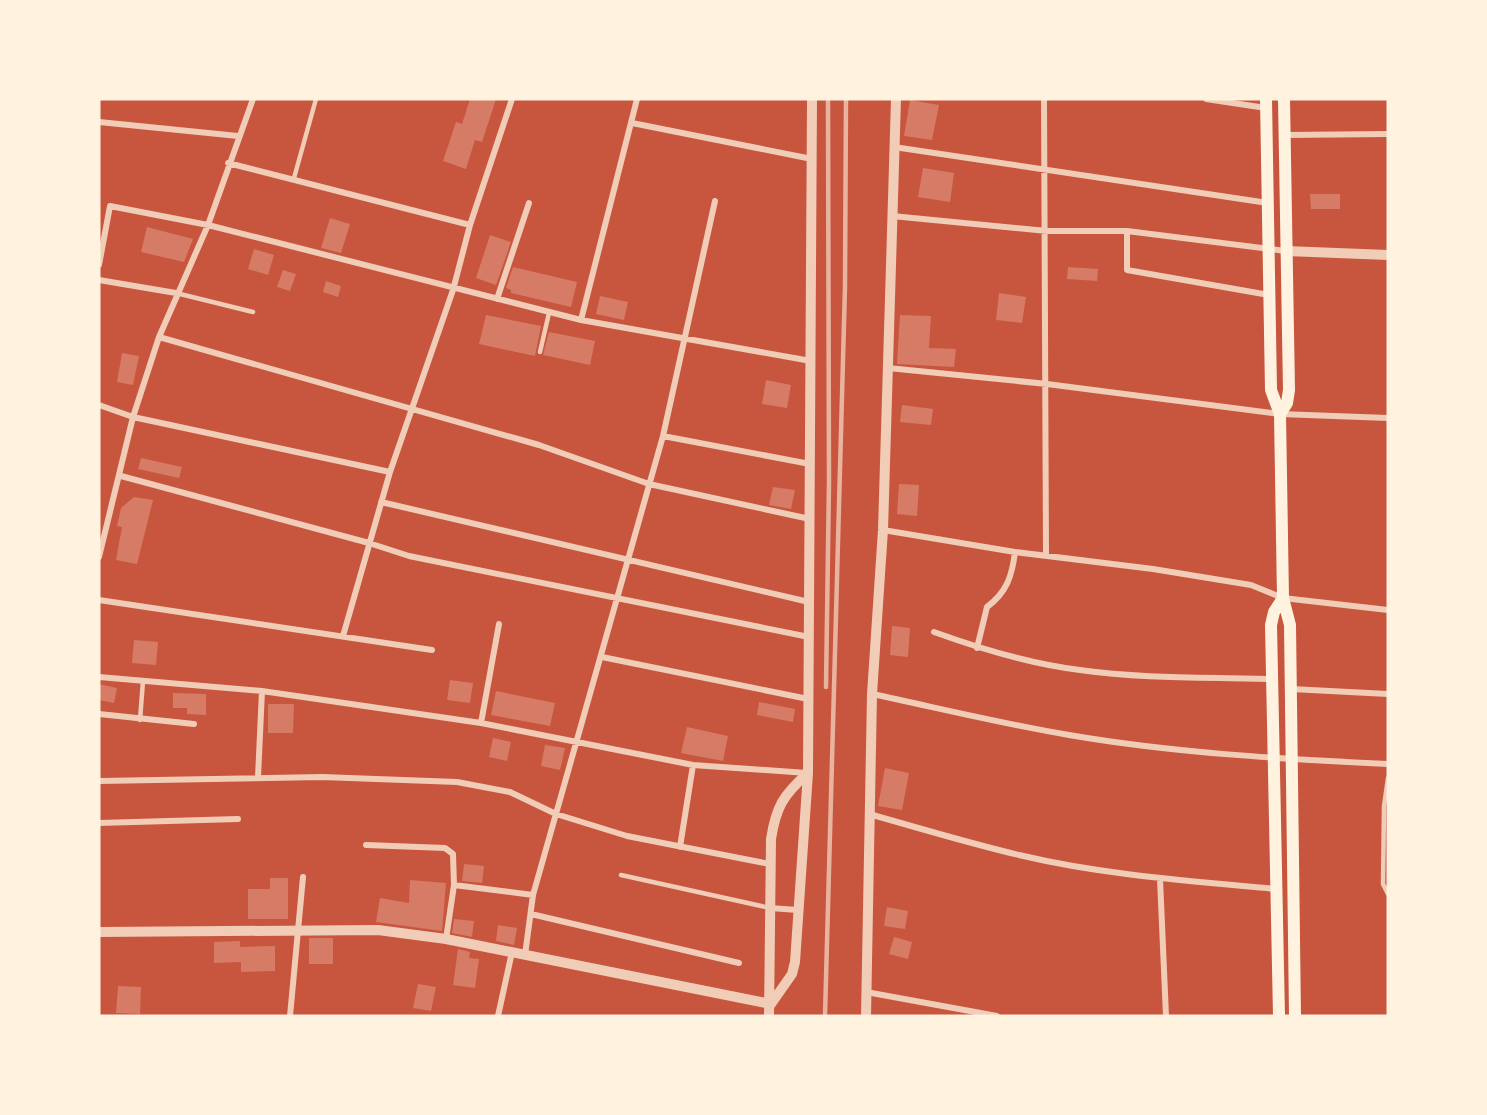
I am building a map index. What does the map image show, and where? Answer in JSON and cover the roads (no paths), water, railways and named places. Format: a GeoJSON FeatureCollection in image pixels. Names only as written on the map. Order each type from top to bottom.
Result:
{"type":"FeatureCollection","features":[{"type":"Feature","properties":{"kind":"main road"},"geometry":{"type":"LineString","coordinates":[[1280,414],[1287,403],[1289,390],[1284,99]]}},
{"type":"Feature","properties":{"kind":"main road"},"geometry":{"type":"LineString","coordinates":[[1267,104],[1271,390],[1280,414],[1283,598],[1290,625],[1295,1016]]}},
{"type":"Feature","properties":{"kind":"main road"},"geometry":{"type":"LineString","coordinates":[[1279,1016],[1271,625],[1274,612],[1283,598]]}},
{"type":"Feature","properties":{"kind":"street"},"geometry":{"type":"LineString","coordinates":[[99,557],[121,476],[133,417],[159,338],[176,293],[208,225],[228,163],[254,99]]}},
{"type":"Feature","properties":{"kind":"street"},"geometry":{"type":"LineString","coordinates":[[343,636],[390,472],[453,290],[470,225],[512,99]]}},
{"type":"Feature","properties":{"kind":"street"},"geometry":{"type":"LineString","coordinates":[[581,320],[637,99]]}},
{"type":"Feature","properties":{"kind":"street"},"geometry":{"type":"LineString","coordinates":[[771,1004],[792,974],[795,962],[808,774],[812,99]]}},
{"type":"Feature","properties":{"kind":"street"},"geometry":{"type":"LineString","coordinates":[[866,1016],[872,694],[883,530],[896,99]]}},
{"type":"Feature","properties":{"kind":"street"},"geometry":{"type":"LineString","coordinates":[[1044,99],[1047,231],[1046,555]]}},
{"type":"Feature","properties":{"kind":"street"},"geometry":{"type":"LineString","coordinates":[[1206,99],[1267,104]]}},
{"type":"Feature","properties":{"kind":"street"},"geometry":{"type":"LineString","coordinates":[[99,122],[238,136]]}},
{"type":"Feature","properties":{"kind":"street"},"geometry":{"type":"LineString","coordinates":[[632,123],[812,159]]}},
{"type":"Feature","properties":{"kind":"street"},"geometry":{"type":"LineString","coordinates":[[1284,135],[1388,134]]}},
{"type":"Feature","properties":{"kind":"street"},"geometry":{"type":"LineString","coordinates":[[894,147],[1046,172],[1268,203]]}},
{"type":"Feature","properties":{"kind":"street"},"geometry":{"type":"LineString","coordinates":[[228,163],[294,178],[470,225]]}},
{"type":"Feature","properties":{"kind":"street"},"geometry":{"type":"LineString","coordinates":[[525,955],[533,895],[663,436],[715,201]]}},
{"type":"Feature","properties":{"kind":"street"},"geometry":{"type":"LineString","coordinates":[[497,299],[529,202]]}},
{"type":"Feature","properties":{"kind":"street"},"geometry":{"type":"LineString","coordinates":[[99,265],[110,206],[208,225],[549,313],[686,340],[811,361]]}},
{"type":"Feature","properties":{"kind":"street"},"geometry":{"type":"LineString","coordinates":[[892,216],[1047,231],[1127,231],[1269,250],[1388,255]]}},
{"type":"Feature","properties":{"kind":"street"},"geometry":{"type":"LineString","coordinates":[[1127,231],[1127,270],[1269,295]]}},
{"type":"Feature","properties":{"kind":"street"},"geometry":{"type":"LineString","coordinates":[[99,280],[176,293]]}},
{"type":"Feature","properties":{"kind":"street"},"geometry":{"type":"LineString","coordinates":[[159,338],[539,445],[649,484],[810,519]]}},
{"type":"Feature","properties":{"kind":"street"},"geometry":{"type":"LineString","coordinates":[[888,368],[1047,384],[1280,414],[1388,418]]}},
{"type":"Feature","properties":{"kind":"street"},"geometry":{"type":"LineString","coordinates":[[99,405],[133,417],[390,472]]}},
{"type":"Feature","properties":{"kind":"street"},"geometry":{"type":"LineString","coordinates":[[663,436],[810,464]]}},
{"type":"Feature","properties":{"kind":"street"},"geometry":{"type":"LineString","coordinates":[[121,476],[369,543],[409,556],[809,637]]}},
{"type":"Feature","properties":{"kind":"street"},"geometry":{"type":"LineString","coordinates":[[381,502],[809,602]]}},
{"type":"Feature","properties":{"kind":"street"},"geometry":{"type":"LineString","coordinates":[[883,530],[1015,552],[1153,568],[1251,585],[1283,598],[1388,610]]}},
{"type":"Feature","properties":{"kind":"street"},"geometry":{"type":"LineString","coordinates":[[977,648],[987,607],[1011,580],[1015,552]]}},
{"type":"Feature","properties":{"kind":"street"},"geometry":{"type":"LineString","coordinates":[[99,600],[432,650]]}},
{"type":"Feature","properties":{"kind":"street"},"geometry":{"type":"LineString","coordinates":[[481,723],[499,624]]}},
{"type":"Feature","properties":{"kind":"street"},"geometry":{"type":"LineString","coordinates":[[934,632],[977,648],[1054,666],[1101,673],[1272,679]]}},
{"type":"Feature","properties":{"kind":"street"},"geometry":{"type":"LineString","coordinates":[[602,657],[808,699]]}},
{"type":"Feature","properties":{"kind":"street"},"geometry":{"type":"LineString","coordinates":[[99,677],[262,692],[481,723],[693,765],[808,774]]}},
{"type":"Feature","properties":{"kind":"street"},"geometry":{"type":"LineString","coordinates":[[1291,689],[1388,694]]}},
{"type":"Feature","properties":{"kind":"street"},"geometry":{"type":"LineString","coordinates":[[258,777],[262,692]]}},
{"type":"Feature","properties":{"kind":"street"},"geometry":{"type":"LineString","coordinates":[[872,694],[1068,735],[1138,745],[1292,760],[1388,764]]}},
{"type":"Feature","properties":{"kind":"street"},"geometry":{"type":"LineString","coordinates":[[99,714],[194,724]]}},
{"type":"Feature","properties":{"kind":"street"},"geometry":{"type":"LineString","coordinates":[[680,847],[693,765]]}},
{"type":"Feature","properties":{"kind":"street"},"geometry":{"type":"LineString","coordinates":[[771,1016],[771,839],[780,805],[787,791],[808,774]]}},
{"type":"Feature","properties":{"kind":"street"},"geometry":{"type":"LineString","coordinates":[[99,781],[258,777],[388,778],[458,782],[510,792],[556,814],[627,837],[770,864]]}},
{"type":"Feature","properties":{"kind":"street"},"geometry":{"type":"LineString","coordinates":[[869,814],[1019,855],[1160,879],[1276,889]]}},
{"type":"Feature","properties":{"kind":"street"},"geometry":{"type":"LineString","coordinates":[[99,823],[238,819]]}},
{"type":"Feature","properties":{"kind":"street"},"geometry":{"type":"LineString","coordinates":[[366,846],[445,848],[453,854],[454,885],[446,939]]}},
{"type":"Feature","properties":{"kind":"street"},"geometry":{"type":"LineString","coordinates":[[290,1016],[303,877]]}},
{"type":"Feature","properties":{"kind":"street"},"geometry":{"type":"LineString","coordinates":[[1160,879],[1166,1016]]}},
{"type":"Feature","properties":{"kind":"street"},"geometry":{"type":"LineString","coordinates":[[454,885],[533,895]]}},
{"type":"Feature","properties":{"kind":"street"},"geometry":{"type":"LineString","coordinates":[[770,908],[798,910]]}},
{"type":"Feature","properties":{"kind":"street"},"geometry":{"type":"LineString","coordinates":[[531,914],[739,963]]}},
{"type":"Feature","properties":{"kind":"street"},"geometry":{"type":"LineString","coordinates":[[99,932],[378,930],[446,939],[771,1004]]}},
{"type":"Feature","properties":{"kind":"street"},"geometry":{"type":"LineString","coordinates":[[498,1016],[512,952]]}},
{"type":"Feature","properties":{"kind":"street"},"geometry":{"type":"LineString","coordinates":[[866,992],[997,1016]]}},
{"type":"Feature","properties":{"kind":"lane"},"geometry":{"type":"LineString","coordinates":[[294,178],[316,99]]}},
{"type":"Feature","properties":{"kind":"lane"},"geometry":{"type":"LineString","coordinates":[[176,293],[253,312]]}},
{"type":"Feature","properties":{"kind":"lane"},"geometry":{"type":"LineString","coordinates":[[540,351],[549,313]]}},
{"type":"Feature","properties":{"kind":"lane"},"geometry":{"type":"LineString","coordinates":[[140,720],[143,681]]}},
{"type":"Feature","properties":{"kind":"lane"},"geometry":{"type":"LineString","coordinates":[[1388,778],[1384,806],[1383,884],[1388,894]]}},
{"type":"Feature","properties":{"kind":"lane"},"geometry":{"type":"LineString","coordinates":[[621,875],[770,908]]}},
{"type":"Feature","properties":{"kind":"railway"},"geometry":{"type":"LineString","coordinates":[[826,687],[829,482],[828,99]]}},
{"type":"Feature","properties":{"kind":"railway"},"geometry":{"type":"LineString","coordinates":[[825,1016],[845,287],[846,99]]}}]}
